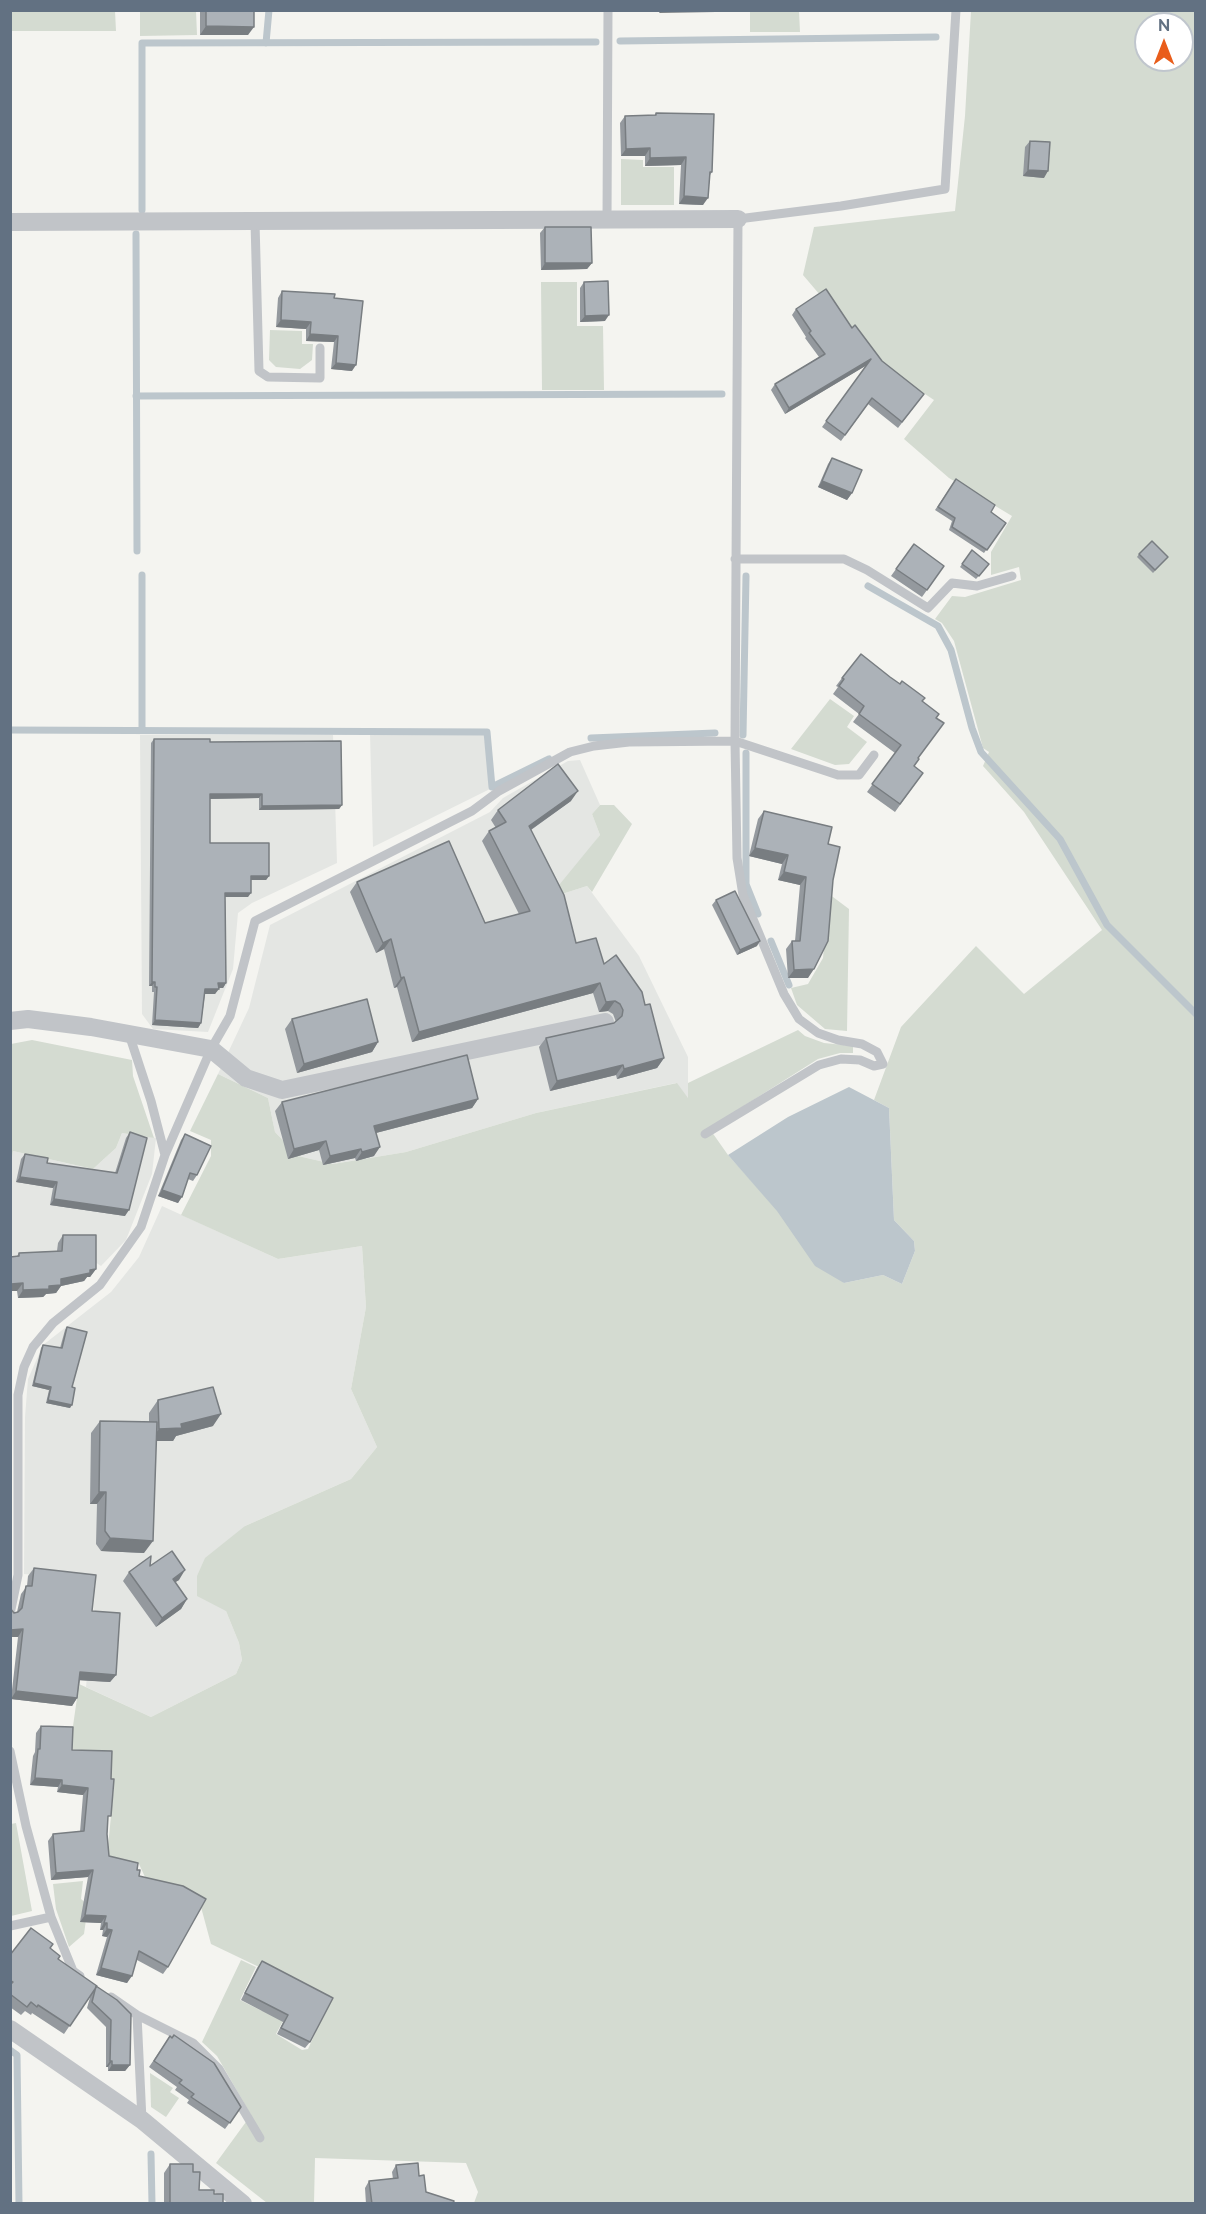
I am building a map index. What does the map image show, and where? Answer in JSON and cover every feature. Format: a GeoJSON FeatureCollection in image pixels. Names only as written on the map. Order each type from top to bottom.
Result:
{"type":"FeatureCollection","features":[{"type":"Feature","properties":{"kind":"street"},"geometry":{"type":"LineString","coordinates":[[10,222],[738,219]]}},
{"type":"Feature","properties":{"kind":"street"},"geometry":{"type":"LineString","coordinates":[[10,1021],[28,1019],[128,1033],[211,1049],[246,1078],[282,1090],[604,1022]]}},
{"type":"Feature","properties":{"kind":"street"},"geometry":{"type":"LineString","coordinates":[[10,2030],[142,2120],[243,2204]]}},
{"type":"Feature","properties":{"kind":"lane"},"geometry":{"type":"LineString","coordinates":[[607,220],[608,10]]}},
{"type":"Feature","properties":{"kind":"lane"},"geometry":{"type":"LineString","coordinates":[[705,1134],[819,1065],[841,1059],[860,1060],[874,1066],[883,1064],[877,1052],[862,1044],[838,1040],[818,1033],[799,1019],[784,994],[743,895],[737,858],[735,741],[738,219],[841,206],[945,189],[956,10]]}},
{"type":"Feature","properties":{"kind":"lane"},"geometry":{"type":"LineString","coordinates":[[255,222],[259,371],[268,377],[320,378],[320,348]]}},
{"type":"Feature","properties":{"kind":"lane"},"geometry":{"type":"LineString","coordinates":[[735,560],[844,560],[867,570],[928,608],[952,583],[977,586],[1012,576]]}},
{"type":"Feature","properties":{"kind":"lane"},"geometry":{"type":"LineString","coordinates":[[10,1614],[18,1575],[18,1395],[24,1367],[33,1347],[53,1323],[100,1285],[122,1257],[141,1227],[165,1155],[211,1049],[230,1016],[255,921],[472,811],[500,791],[570,752],[594,746],[629,742],[735,741],[838,775],[859,775],[874,755]]}},
{"type":"Feature","properties":{"kind":"lane"},"geometry":{"type":"LineString","coordinates":[[128,1033],[151,1101],[165,1155]]}},
{"type":"Feature","properties":{"kind":"lane"},"geometry":{"type":"LineString","coordinates":[[10,1751],[26,1826],[51,1917],[73,1971],[92,1983]]}},
{"type":"Feature","properties":{"kind":"lane"},"geometry":{"type":"LineString","coordinates":[[10,1926],[51,1917]]}},
{"type":"Feature","properties":{"kind":"lane"},"geometry":{"type":"LineString","coordinates":[[101,1990],[137,2015],[193,2043],[219,2068],[260,2138]]}},
{"type":"Feature","properties":{"kind":"lane"},"geometry":{"type":"LineString","coordinates":[[137,2015],[142,2120]]}},
{"type":"Feature","properties":{"kind":"shaded area"},"geometry":{"type":"Polygon","coordinates":[[[10,11],[115,11],[116,31],[11,31],[10,11]]]}},
{"type":"Feature","properties":{"kind":"shaded area"},"geometry":{"type":"Polygon","coordinates":[[[140,11],[196,11],[197,35],[140,36],[140,11]]]}},
{"type":"Feature","properties":{"kind":"shaded area"},"geometry":{"type":"Polygon","coordinates":[[[750,11],[799,11],[800,32],[750,32],[750,11]]]}},
{"type":"Feature","properties":{"kind":"shaded area"},"geometry":{"type":"Polygon","coordinates":[[[971,11],[1195,11],[1195,2203],[474,2203],[478,2192],[466,2163],[315,2158],[314,2203],[267,2203],[216,2163],[251,2115],[217,2056],[202,2042],[241,1960],[256,1967],[240,2000],[262,2011],[264,2008],[284,2019],[276,2034],[302,2050],[308,2049],[330,2001],[211,1944],[198,1896],[145,1877],[139,1864],[107,1857],[114,1785],[85,1782],[69,1754],[79,1684],[151,1717],[236,1674],[242,1660],[239,1643],[226,1611],[197,1596],[197,1576],[205,1558],[245,1526],[351,1479],[377,1447],[351,1389],[366,1307],[362,1246],[278,1259],[181,1215],[211,1156],[211,1140],[190,1131],[218,1074],[268,1098],[275,1132],[298,1156],[333,1164],[406,1152],[536,1113],[677,1083],[688,1098],[688,1083],[798,1030],[805,1036],[824,1043],[853,1046],[853,1053],[840,1053],[818,1059],[709,1128],[728,1155],[844,1283],[883,1275],[902,1284],[915,1251],[914,1241],[894,1220],[889,1108],[874,1100],[901,1027],[976,946],[1024,994],[1102,930],[1024,812],[983,766],[989,752],[983,748],[954,641],[942,623],[935,619],[952,596],[965,597],[1021,580],[1019,567],[991,575],[991,552],[1012,516],[949,478],[904,439],[934,400],[877,362],[803,275],[814,227],[955,211],[965,116],[971,11]]]}},
{"type":"Feature","properties":{"kind":"shaded area"},"geometry":{"type":"Polygon","coordinates":[[[621,159],[643,160],[643,167],[674,167],[674,205],[621,205],[621,159]]]}},
{"type":"Feature","properties":{"kind":"shaded area"},"geometry":{"type":"Polygon","coordinates":[[[541,282],[577,282],[577,326],[603,326],[604,390],[542,390],[541,282]]]}},
{"type":"Feature","properties":{"kind":"shaded area"},"geometry":{"type":"Polygon","coordinates":[[[270,330],[302,331],[302,344],[313,344],[312,360],[300,369],[276,367],[269,360],[270,330]]]}},
{"type":"Feature","properties":{"kind":"shaded area"},"geometry":{"type":"Polygon","coordinates":[[[830,699],[854,716],[847,727],[867,742],[849,764],[835,765],[791,749],[830,699]]]}},
{"type":"Feature","properties":{"kind":"shaded area"},"geometry":{"type":"Polygon","coordinates":[[[370,733],[484,733],[490,789],[373,847],[370,733]]]}},
{"type":"Feature","properties":{"kind":"shaded area"},"geometry":{"type":"Polygon","coordinates":[[[140,735],[333,735],[337,863],[252,903],[238,913],[233,969],[208,1032],[153,1029],[142,1014],[140,735]]]}},
{"type":"Feature","properties":{"kind":"shaded area"},"geometry":{"type":"Polygon","coordinates":[[[580,760],[600,805],[592,814],[600,835],[559,895],[587,886],[639,956],[688,1057],[688,1099],[676,1083],[536,1113],[406,1152],[333,1164],[298,1156],[275,1132],[268,1098],[218,1074],[249,1008],[270,925],[490,812],[503,798],[568,761],[580,760]]]}},
{"type":"Feature","properties":{"kind":"shaded area"},"geometry":{"type":"Polygon","coordinates":[[[600,805],[614,805],[632,824],[592,892],[587,886],[559,895],[555,890],[600,835],[592,814],[600,805]]]}},
{"type":"Feature","properties":{"kind":"shaded area"},"geometry":{"type":"Polygon","coordinates":[[[829,894],[849,909],[847,1031],[825,1029],[797,1005],[791,988],[808,984],[823,958],[829,894]]]}},
{"type":"Feature","properties":{"kind":"shaded area"},"geometry":{"type":"Polygon","coordinates":[[[32,1040],[132,1060],[133,1076],[154,1138],[122,1133],[116,1148],[93,1169],[13,1151],[11,1162],[11,1044],[32,1040]]]}},
{"type":"Feature","properties":{"kind":"shaded area"},"geometry":{"type":"Polygon","coordinates":[[[849,1087],[889,1108],[894,1220],[914,1241],[915,1251],[902,1284],[883,1275],[844,1283],[815,1266],[777,1211],[728,1155],[788,1117],[849,1087]]]}},
{"type":"Feature","properties":{"kind":"shaded area"},"geometry":{"type":"Polygon","coordinates":[[[122,1133],[156,1138],[152,1174],[126,1240],[101,1266],[95,1262],[54,1255],[11,1256],[10,1162],[13,1151],[93,1169],[116,1148],[122,1133]]]}},
{"type":"Feature","properties":{"kind":"shaded area"},"geometry":{"type":"Polygon","coordinates":[[[162,1206],[278,1259],[362,1246],[366,1307],[351,1389],[377,1447],[351,1479],[245,1526],[226,1611],[239,1643],[242,1660],[236,1674],[151,1717],[86,1687],[96,1581],[24,1574],[25,1417],[28,1379],[43,1345],[111,1292],[139,1257],[162,1206]]]}},
{"type":"Feature","properties":{"kind":"shaded area"},"geometry":{"type":"Polygon","coordinates":[[[16,1823],[32,1911],[11,1916],[11,1824],[16,1823]]]}},
{"type":"Feature","properties":{"kind":"shaded area"},"geometry":{"type":"Polygon","coordinates":[[[83,1881],[81,1899],[88,1905],[84,1934],[69,1947],[56,1909],[53,1884],[83,1881]]]}},
{"type":"Feature","properties":{"kind":"shaded area"},"geometry":{"type":"Polygon","coordinates":[[[150,2073],[173,2088],[170,2092],[179,2098],[166,2117],[151,2107],[150,2073]]]}},
{"type":"Feature","properties":{"kind":"building"},"geometry":{"type":"Polygon","coordinates":[[[206,10],[254,10],[254,27],[206,26],[206,10]]]}},
{"type":"Feature","properties":{"kind":"building"},"geometry":{"type":"Polygon","coordinates":[[[656,113],[714,114],[712,172],[710,172],[708,198],[684,196],[686,157],[650,158],[650,148],[626,149],[625,116],[656,115],[656,113]]]}},
{"type":"Feature","properties":{"kind":"building"},"geometry":{"type":"Polygon","coordinates":[[[1030,141],[1050,142],[1048,171],[1028,170],[1030,141]]]}},
{"type":"Feature","properties":{"kind":"building"},"geometry":{"type":"Polygon","coordinates":[[[545,227],[591,227],[592,263],[545,263],[545,227]]]}},
{"type":"Feature","properties":{"kind":"building"},"geometry":{"type":"Polygon","coordinates":[[[608,281],[609,315],[585,316],[584,282],[608,281]]]}},
{"type":"Feature","properties":{"kind":"building"},"geometry":{"type":"Polygon","coordinates":[[[826,289],[852,328],[855,325],[882,361],[924,394],[902,422],[872,398],[845,435],[826,421],[871,359],[789,408],[775,384],[825,354],[809,333],[811,331],[796,309],[826,289]]]}},
{"type":"Feature","properties":{"kind":"building"},"geometry":{"type":"Polygon","coordinates":[[[282,291],[335,294],[334,298],[363,301],[356,365],[336,363],[338,336],[310,334],[311,322],[281,320],[282,291]]]}},
{"type":"Feature","properties":{"kind":"building"},"geometry":{"type":"Polygon","coordinates":[[[832,458],[862,470],[852,493],[822,481],[832,458]]]}},
{"type":"Feature","properties":{"kind":"building"},"geometry":{"type":"Polygon","coordinates":[[[956,479],[995,505],[991,512],[1006,523],[987,550],[952,527],[955,518],[938,507],[956,479]]]}},
{"type":"Feature","properties":{"kind":"building"},"geometry":{"type":"Polygon","coordinates":[[[1152,541],[1168,557],[1155,570],[1139,554],[1152,541]]]}},
{"type":"Feature","properties":{"kind":"building"},"geometry":{"type":"Polygon","coordinates":[[[914,544],[944,566],[927,590],[896,569],[914,544]]]}},
{"type":"Feature","properties":{"kind":"building"},"geometry":{"type":"Polygon","coordinates":[[[972,550],[989,564],[979,576],[962,564],[972,550]]]}},
{"type":"Feature","properties":{"kind":"building"},"geometry":{"type":"Polygon","coordinates":[[[861,654],[900,684],[902,681],[925,698],[922,701],[939,714],[936,718],[944,723],[918,758],[914,766],[923,773],[900,804],[872,784],[901,745],[859,714],[864,706],[839,686],[844,679],[842,678],[861,654]]]}},
{"type":"Feature","properties":{"kind":"building"},"geometry":{"type":"Polygon","coordinates":[[[154,739],[210,739],[210,742],[341,741],[342,805],[262,806],[262,794],[210,794],[210,843],[269,843],[269,876],[251,876],[251,893],[225,893],[226,983],[218,983],[219,989],[205,989],[201,1023],[155,1020],[157,987],[155,987],[155,982],[152,982],[154,739]]]}},
{"type":"Feature","properties":{"kind":"building"},"geometry":{"type":"Polygon","coordinates":[[[558,764],[578,791],[529,826],[564,895],[576,943],[596,938],[604,964],[616,955],[642,992],[645,1005],[650,1004],[664,1058],[624,1069],[623,1065],[557,1081],[546,1038],[614,1023],[622,1016],[623,1010],[620,1004],[615,1001],[606,1002],[600,983],[419,1032],[391,939],[383,943],[357,882],[449,841],[485,923],[530,911],[489,831],[506,822],[498,810],[558,764]]]}},
{"type":"Feature","properties":{"kind":"building"},"geometry":{"type":"Polygon","coordinates":[[[764,811],[832,827],[828,844],[840,847],[833,880],[828,941],[814,969],[794,970],[792,941],[800,941],[806,877],[784,872],[788,855],[755,848],[764,811]]]}},
{"type":"Feature","properties":{"kind":"building"},"geometry":{"type":"Polygon","coordinates":[[[735,891],[760,941],[740,950],[716,900],[735,891]]]}},
{"type":"Feature","properties":{"kind":"building"},"geometry":{"type":"Polygon","coordinates":[[[367,999],[378,1042],[304,1064],[292,1019],[367,999]]]}},
{"type":"Feature","properties":{"kind":"building"},"geometry":{"type":"Polygon","coordinates":[[[467,1055],[478,1099],[374,1126],[380,1147],[362,1152],[361,1149],[330,1156],[326,1141],[294,1149],[282,1102],[467,1055]]]}},
{"type":"Feature","properties":{"kind":"building"},"geometry":{"type":"Polygon","coordinates":[[[130,1132],[147,1138],[129,1210],[54,1199],[57,1182],[20,1177],[25,1154],[48,1158],[47,1163],[117,1173],[130,1132]]]}},
{"type":"Feature","properties":{"kind":"building"},"geometry":{"type":"Polygon","coordinates":[[[185,1134],[211,1146],[197,1175],[190,1173],[182,1197],[162,1190],[185,1134]]]}},
{"type":"Feature","properties":{"kind":"building"},"geometry":{"type":"Polygon","coordinates":[[[63,1235],[96,1235],[96,1269],[90,1270],[90,1273],[61,1279],[61,1285],[49,1286],[49,1289],[23,1290],[23,1283],[11,1284],[10,1257],[19,1256],[19,1253],[62,1251],[63,1235]]]}},
{"type":"Feature","properties":{"kind":"building"},"geometry":{"type":"Polygon","coordinates":[[[67,1327],[87,1332],[72,1387],[75,1388],[72,1405],[48,1400],[51,1387],[34,1383],[43,1345],[62,1348],[67,1327]]]}},
{"type":"Feature","properties":{"kind":"building"},"geometry":{"type":"Polygon","coordinates":[[[213,1387],[221,1414],[181,1424],[182,1428],[159,1429],[158,1400],[213,1387]]]}},
{"type":"Feature","properties":{"kind":"building"},"geometry":{"type":"Polygon","coordinates":[[[100,1421],[157,1422],[153,1541],[110,1538],[105,1531],[106,1492],[99,1492],[100,1421]]]}},
{"type":"Feature","properties":{"kind":"building"},"geometry":{"type":"Polygon","coordinates":[[[172,1551],[185,1570],[173,1579],[187,1599],[162,1618],[129,1572],[151,1556],[150,1566],[172,1551]]]}},
{"type":"Feature","properties":{"kind":"building"},"geometry":{"type":"Polygon","coordinates":[[[34,1568],[96,1575],[92,1611],[120,1613],[116,1675],[80,1672],[77,1698],[16,1691],[23,1629],[10,1630],[10,1608],[14,1613],[22,1608],[26,1586],[32,1586],[34,1568]]]}},
{"type":"Feature","properties":{"kind":"building"},"geometry":{"type":"Polygon","coordinates":[[[41,1726],[73,1727],[72,1750],[112,1751],[111,1779],[114,1779],[111,1816],[108,1816],[109,1856],[138,1863],[139,1876],[183,1886],[206,1899],[168,1967],[139,1951],[132,1976],[101,1968],[112,1930],[107,1929],[107,1923],[104,1923],[106,1916],[85,1915],[93,1870],[56,1873],[53,1834],[84,1831],[88,1788],[62,1785],[62,1780],[35,1778],[41,1726]]]}},
{"type":"Feature","properties":{"kind":"building"},"geometry":{"type":"Polygon","coordinates":[[[31,1928],[53,1944],[50,1948],[60,1956],[58,1959],[97,1986],[70,2026],[38,2005],[37,2007],[31,2002],[27,2007],[10,1994],[10,1985],[13,1982],[10,1980],[10,1955],[31,1928]]]}},
{"type":"Feature","properties":{"kind":"building"},"geometry":{"type":"Polygon","coordinates":[[[262,1961],[333,1998],[310,2042],[281,2028],[288,2015],[245,1993],[262,1961]]]}},
{"type":"Feature","properties":{"kind":"building"},"geometry":{"type":"Polygon","coordinates":[[[96,1986],[117,2000],[131,2014],[130,2065],[112,2065],[110,2061],[111,2020],[92,2002],[96,1986]]]}},
{"type":"Feature","properties":{"kind":"building"},"geometry":{"type":"Polygon","coordinates":[[[174,2035],[214,2063],[241,2107],[230,2123],[191,2097],[194,2094],[179,2083],[182,2080],[154,2061],[170,2036],[172,2038],[174,2035]]]}},
{"type":"Feature","properties":{"kind":"building"},"geometry":{"type":"Polygon","coordinates":[[[418,2163],[419,2176],[424,2175],[426,2192],[454,2201],[453,2204],[372,2204],[369,2181],[398,2178],[396,2165],[418,2163]]]}},
{"type":"Feature","properties":{"kind":"building"},"geometry":{"type":"Polygon","coordinates":[[[170,2164],[193,2164],[193,2172],[200,2172],[199,2190],[214,2190],[214,2194],[223,2194],[223,2204],[170,2204],[170,2164]]]}},
{"type":"Feature","properties":{"kind":"waterway"},"geometry":{"type":"LineString","coordinates":[[266,43],[269,10]]}},
{"type":"Feature","properties":{"kind":"waterway"},"geometry":{"type":"LineString","coordinates":[[620,41],[936,37]]}},
{"type":"Feature","properties":{"kind":"waterway"},"geometry":{"type":"LineString","coordinates":[[142,210],[142,43],[596,42]]}},
{"type":"Feature","properties":{"kind":"waterway"},"geometry":{"type":"LineString","coordinates":[[136,234],[137,551]]}},
{"type":"Feature","properties":{"kind":"waterway"},"geometry":{"type":"LineString","coordinates":[[136,396],[722,394]]}},
{"type":"Feature","properties":{"kind":"waterway"},"geometry":{"type":"LineString","coordinates":[[142,575],[142,729]]}},
{"type":"Feature","properties":{"kind":"waterway"},"geometry":{"type":"LineString","coordinates":[[743,735],[746,576]]}},
{"type":"Feature","properties":{"kind":"waterway"},"geometry":{"type":"LineString","coordinates":[[868,586],[938,626],[951,650],[972,728],[981,752],[1060,839],[1107,925],[1196,1014]]}},
{"type":"Feature","properties":{"kind":"waterway"},"geometry":{"type":"LineString","coordinates":[[10,730],[487,732],[492,787],[549,759]]}},
{"type":"Feature","properties":{"kind":"waterway"},"geometry":{"type":"LineString","coordinates":[[591,738],[715,733]]}},
{"type":"Feature","properties":{"kind":"waterway"},"geometry":{"type":"LineString","coordinates":[[746,753],[746,884],[758,914]]}},
{"type":"Feature","properties":{"kind":"waterway"},"geometry":{"type":"LineString","coordinates":[[771,941],[789,985]]}},
{"type":"Feature","properties":{"kind":"waterway"},"geometry":{"type":"LineString","coordinates":[[10,2050],[17,2055],[19,2204]]}},
{"type":"Feature","properties":{"kind":"waterway"},"geometry":{"type":"LineString","coordinates":[[151,2154],[152,2204]]}}]}
